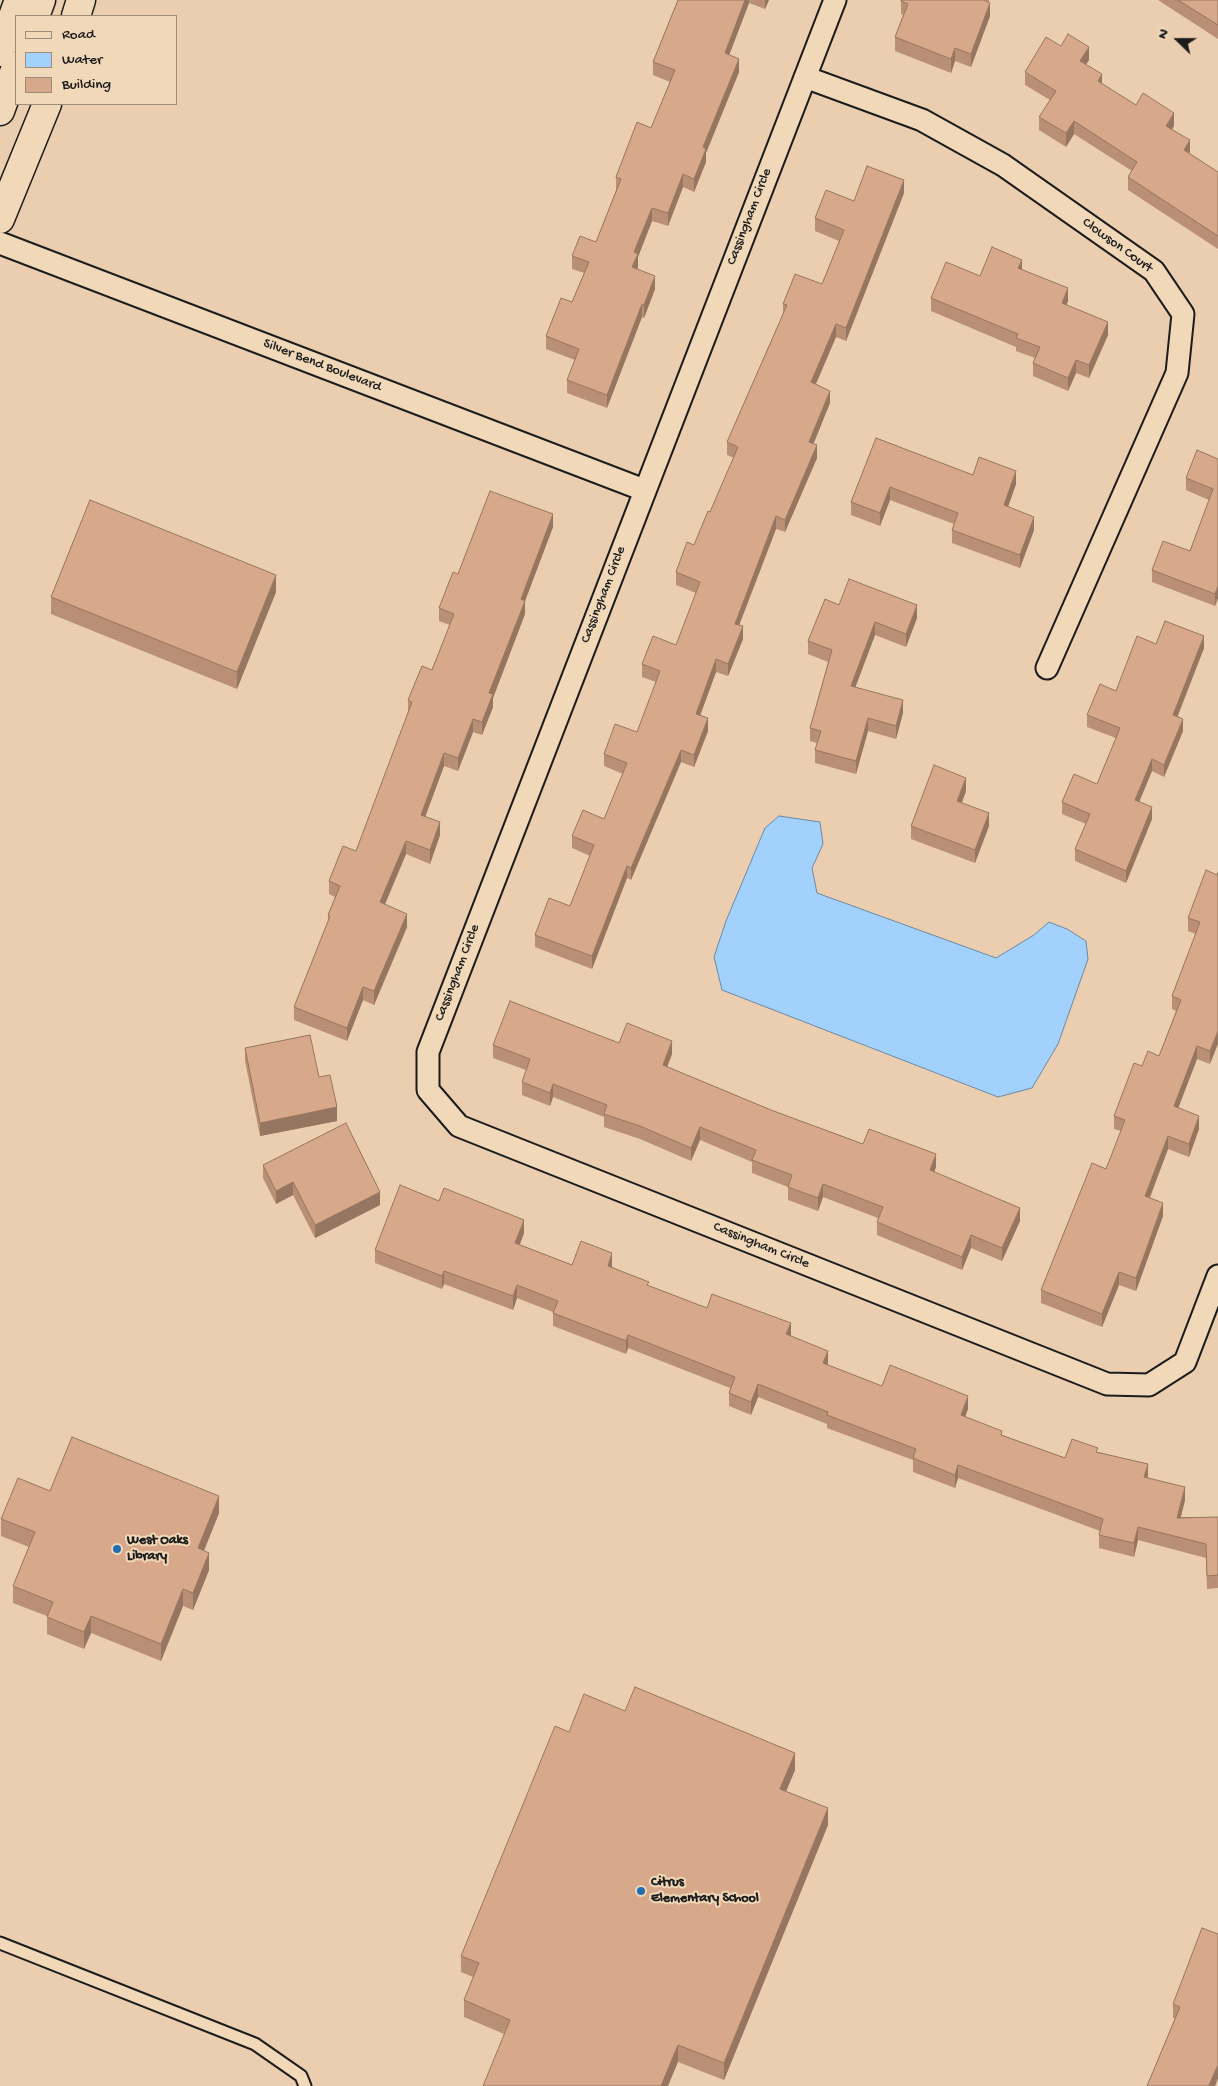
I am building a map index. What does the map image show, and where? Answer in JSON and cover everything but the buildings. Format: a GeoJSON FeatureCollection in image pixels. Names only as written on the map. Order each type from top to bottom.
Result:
{"type":"FeatureCollection","features":[{"type":"Feature","properties":{"kind":"main road"},"geometry":{"type":"LineString","coordinates":[[0,52],[19,0]]}},
{"type":"Feature","properties":{"kind":"main road"},"geometry":{"type":"LineString","coordinates":[[35,15],[41,0]]}},
{"type":"Feature","properties":{"kind":"main road"},"geometry":{"type":"LineString","coordinates":[[76,15],[81,0]]}},
{"type":"Feature","properties":{"kind":"main road"},"geometry":{"type":"LineString","coordinates":[[0,110],[15,70]]}},
{"type":"Feature","properties":{"kind":"main road"},"geometry":{"type":"LineString","coordinates":[[0,219],[47,105]]}},
{"type":"Feature","properties":{"kind":"street","name":"Cassingham Circle"},"geometry":{"type":"LineString","coordinates":[[835,0],[428,1052],[428,1090],[459,1126],[1107,1384],[1149,1385],[1185,1362],[1218,1276]]}},
{"type":"Feature","properties":{"kind":"street","name":"Clowson Court"},"geometry":{"type":"LineString","coordinates":[[805,77],[922,120],[1003,165],[1154,271],[1183,314],[1178,373],[1047,668]]}},
{"type":"Feature","properties":{"kind":"street","name":"Silver Bend Boulevard"},"geometry":{"type":"LineString","coordinates":[[0,243],[644,490]]}},
{"type":"Feature","properties":{"kind":"lane"},"geometry":{"type":"LineString","coordinates":[[0,1943],[255,2044],[300,2076],[305,2086]]}},
{"type":"Feature","properties":{"kind":"water"},"geometry":{"type":"Polygon","coordinates":[[[779,816],[820,822],[823,844],[812,868],[817,893],[996,958],[1034,935],[1049,922],[1067,929],[1086,941],[1088,959],[1058,1044],[1032,1088],[998,1097],[722,990],[714,957],[726,921],[765,828],[779,816]]]}},
{"type":"Feature","properties":{"kind":"place","name":"West Oaks Library"},"geometry":{"type":"Point","coordinates":[117,1549]}},
{"type":"Feature","properties":{"kind":"place","name":"Citrus Elementary School"},"geometry":{"type":"Point","coordinates":[641,1891]}}]}
